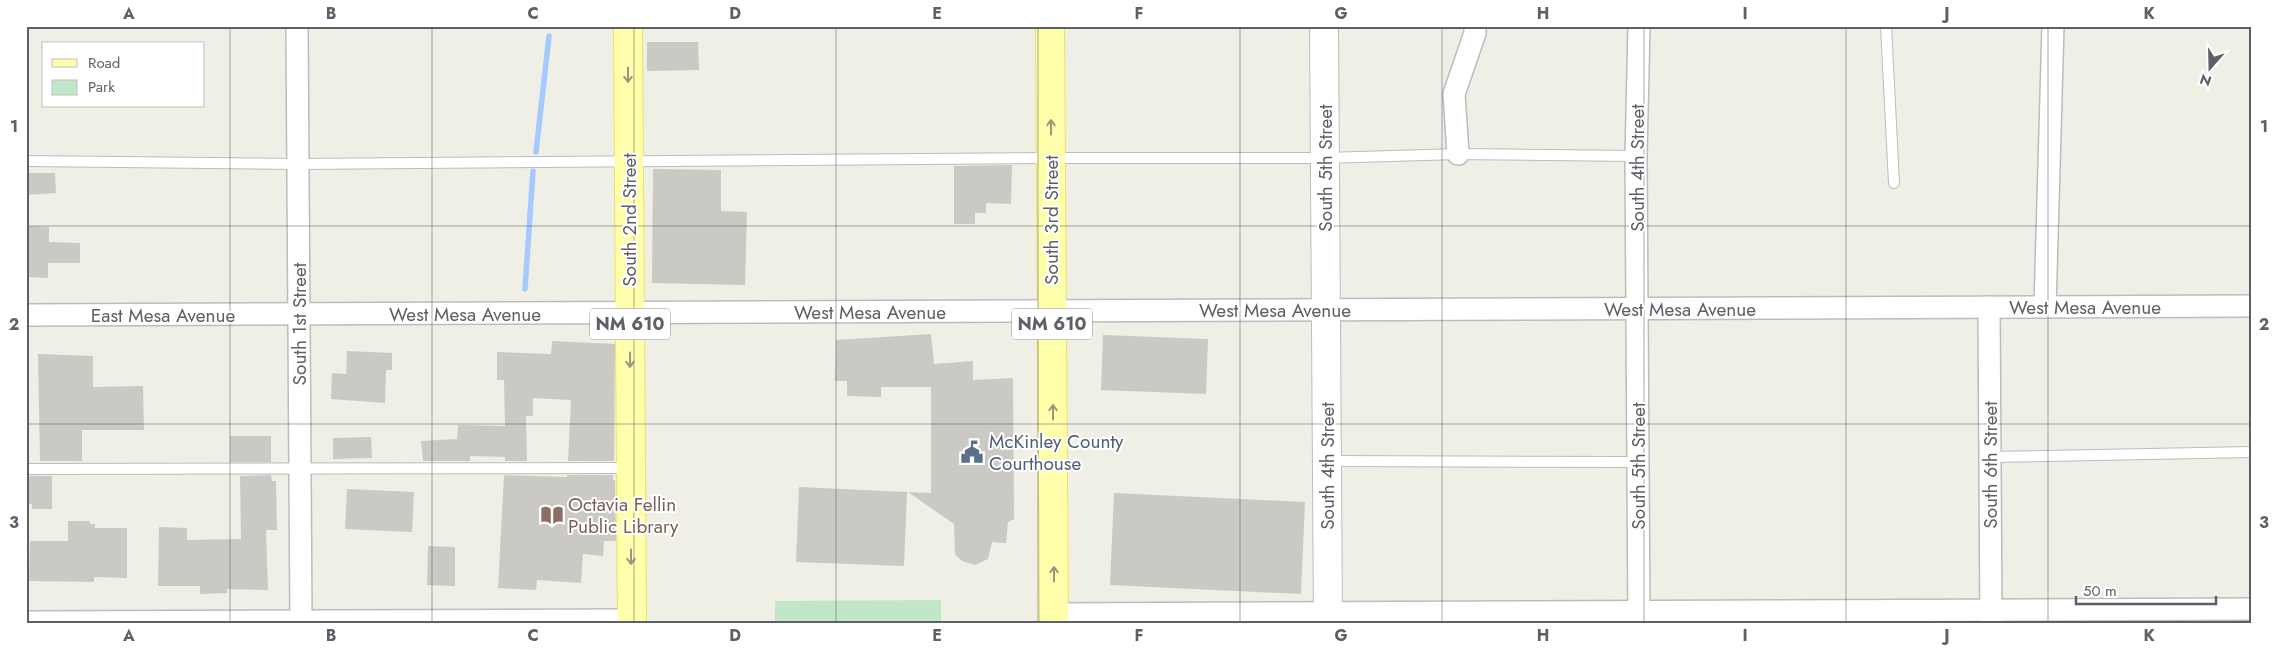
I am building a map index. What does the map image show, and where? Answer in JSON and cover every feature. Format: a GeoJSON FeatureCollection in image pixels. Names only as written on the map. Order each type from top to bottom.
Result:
{"type":"FeatureCollection","features":[{"type":"Feature","properties":{"kind":"main road","name":"South 2nd Street"},"geometry":{"type":"LineString","coordinates":[[628,26],[632,621]]}},
{"type":"Feature","properties":{"kind":"main road","name":"South 3rd Street"},"geometry":{"type":"LineString","coordinates":[[1050,26],[1054,619]]}},
{"type":"Feature","properties":{"kind":"street","name":"South 1st Street"},"geometry":{"type":"LineString","coordinates":[[297,26],[301,622]]}},
{"type":"Feature","properties":{"kind":"street","name":"South 5th Street"},"geometry":{"type":"LineString","coordinates":[[1324,26],[1326,310]]}},
{"type":"Feature","properties":{"kind":"street"},"geometry":{"type":"LineString","coordinates":[[1458,154],[1454,94],[1463,72],[1475,33],[1475,26]]}},
{"type":"Feature","properties":{"kind":"street","name":"South 4th Street"},"geometry":{"type":"LineString","coordinates":[[1637,309],[1636,156],[1639,26]]}},
{"type":"Feature","properties":{"kind":"street"},"geometry":{"type":"LineString","coordinates":[[2045,307],[2053,26]]}},
{"type":"Feature","properties":{"kind":"street","name":"West Mesa Avenue"},"geometry":{"type":"LineString","coordinates":[[299,314],[2252,306]]}},
{"type":"Feature","properties":{"kind":"street","name":"South 6th Street"},"geometry":{"type":"LineString","coordinates":[[1989,307],[1991,617]]}},
{"type":"Feature","properties":{"kind":"street","name":"South 5th Street"},"geometry":{"type":"LineString","coordinates":[[1637,309],[1639,617]]}},
{"type":"Feature","properties":{"kind":"street","name":"South 4th Street"},"geometry":{"type":"LineString","coordinates":[[1326,310],[1328,618]]}},
{"type":"Feature","properties":{"kind":"street","name":"East Mesa Avenue"},"geometry":{"type":"LineString","coordinates":[[26,315],[299,314]]}},
{"type":"Feature","properties":{"kind":"street"},"geometry":{"type":"LineString","coordinates":[[1054,619],[1991,617],[2252,609]]}},
{"type":"Feature","properties":{"kind":"street"},"geometry":{"type":"LineString","coordinates":[[26,622],[632,621]]}},
{"type":"Feature","properties":{"kind":"lane"},"geometry":{"type":"LineString","coordinates":[[1886,26],[1894,183]]}},
{"type":"Feature","properties":{"kind":"lane"},"geometry":{"type":"LineString","coordinates":[[26,162],[298,164],[1051,158],[1325,158],[1458,154],[1636,156]]}},
{"type":"Feature","properties":{"kind":"lane"},"geometry":{"type":"LineString","coordinates":[[1990,457],[2252,452]]}},
{"type":"Feature","properties":{"kind":"lane"},"geometry":{"type":"LineString","coordinates":[[1327,461],[1638,462]]}},
{"type":"Feature","properties":{"kind":"lane"},"geometry":{"type":"LineString","coordinates":[[26,469],[631,468]]}},
{"type":"Feature","properties":{"kind":"green space"},"geometry":{"type":"Polygon","coordinates":[[[941,600],[941,623],[775,623],[775,601],[941,600]]]}},
{"type":"Feature","properties":{"kind":"building"},"geometry":{"type":"Polygon","coordinates":[[[647,42],[698,42],[699,70],[647,71],[647,42]]]}},
{"type":"Feature","properties":{"kind":"building"},"geometry":{"type":"Polygon","coordinates":[[[1012,165],[1011,204],[986,203],[986,213],[975,213],[975,224],[954,224],[954,166],[1012,165]]]}},
{"type":"Feature","properties":{"kind":"building"},"geometry":{"type":"Polygon","coordinates":[[[653,169],[721,170],[721,211],[747,212],[745,285],[652,283],[653,169]]]}},
{"type":"Feature","properties":{"kind":"building"},"geometry":{"type":"Polygon","coordinates":[[[26,173],[55,173],[56,193],[26,195],[26,173]]]}},
{"type":"Feature","properties":{"kind":"building"},"geometry":{"type":"Polygon","coordinates":[[[27,226],[49,227],[49,242],[80,243],[80,263],[48,263],[48,278],[26,277],[27,226]]]}},
{"type":"Feature","properties":{"kind":"building","name":"McKinley County Courthouse"},"geometry":{"type":"Polygon","coordinates":[[[931,334],[934,364],[973,361],[973,380],[1013,378],[1014,519],[1008,522],[1006,543],[992,542],[988,559],[975,565],[962,561],[955,554],[954,524],[908,492],[931,493],[931,387],[881,387],[881,397],[847,396],[847,381],[835,381],[836,340],[931,334]]]}},
{"type":"Feature","properties":{"kind":"building"},"geometry":{"type":"Polygon","coordinates":[[[1103,335],[1208,339],[1206,394],[1101,390],[1103,335]]]}},
{"type":"Feature","properties":{"kind":"building"},"geometry":{"type":"Polygon","coordinates":[[[552,341],[615,344],[614,461],[568,461],[571,400],[533,398],[533,416],[526,416],[527,461],[505,461],[505,457],[470,456],[470,461],[423,461],[421,441],[457,439],[458,425],[505,426],[504,380],[497,380],[497,352],[551,354],[552,341]]]}},
{"type":"Feature","properties":{"kind":"building"},"geometry":{"type":"Polygon","coordinates":[[[347,351],[392,353],[392,370],[386,370],[385,403],[331,399],[332,373],[346,374],[347,351]]]}},
{"type":"Feature","properties":{"kind":"building"},"geometry":{"type":"Polygon","coordinates":[[[38,354],[93,356],[93,387],[143,386],[144,430],[82,430],[82,461],[40,461],[38,354]]]}},
{"type":"Feature","properties":{"kind":"building"},"geometry":{"type":"Polygon","coordinates":[[[230,436],[271,436],[271,462],[230,462],[230,436]]]}},
{"type":"Feature","properties":{"kind":"building"},"geometry":{"type":"Polygon","coordinates":[[[371,437],[372,458],[333,459],[333,438],[371,437]]]}},
{"type":"Feature","properties":{"kind":"building"},"geometry":{"type":"Polygon","coordinates":[[[271,475],[272,481],[276,481],[277,530],[266,530],[268,590],[227,589],[227,593],[200,594],[200,586],[158,586],[159,527],[187,528],[187,540],[241,539],[240,476],[271,475]]]}},
{"type":"Feature","properties":{"kind":"building"},"geometry":{"type":"Polygon","coordinates":[[[504,475],[567,477],[567,475],[613,475],[613,480],[615,480],[616,541],[604,541],[603,556],[583,554],[581,583],[537,580],[536,590],[498,588],[504,475]]]}},
{"type":"Feature","properties":{"kind":"building"},"geometry":{"type":"Polygon","coordinates":[[[26,476],[52,476],[52,509],[32,509],[32,504],[26,504],[26,476]]]}},
{"type":"Feature","properties":{"kind":"building"},"geometry":{"type":"Polygon","coordinates":[[[799,487],[907,492],[904,566],[796,562],[799,487]]]}},
{"type":"Feature","properties":{"kind":"building"},"geometry":{"type":"Polygon","coordinates":[[[347,489],[414,492],[412,532],[345,529],[347,489]]]}},
{"type":"Feature","properties":{"kind":"building"},"geometry":{"type":"Polygon","coordinates":[[[1114,493],[1305,502],[1301,594],[1110,585],[1114,493]]]}},
{"type":"Feature","properties":{"kind":"building"},"geometry":{"type":"Polygon","coordinates":[[[68,521],[90,521],[90,524],[95,524],[95,528],[127,528],[127,578],[94,577],[94,582],[29,581],[30,541],[68,541],[68,521]]]}},
{"type":"Feature","properties":{"kind":"building"},"geometry":{"type":"Polygon","coordinates":[[[428,546],[455,547],[455,586],[427,585],[428,546]]]}},
{"type":"Feature","properties":{"kind":"waterway"},"geometry":{"type":"LineString","coordinates":[[536,152],[549,36]]}},
{"type":"Feature","properties":{"kind":"waterway"},"geometry":{"type":"LineString","coordinates":[[525,289],[533,171]]}},
{"type":"Feature","properties":{"kind":"place","name":"McKinley County Courthouse"},"geometry":{"type":"Point","coordinates":[972,452]}},
{"type":"Feature","properties":{"kind":"place","name":"Octavia Fellin Public Library"},"geometry":{"type":"Point","coordinates":[552,515]}}]}
